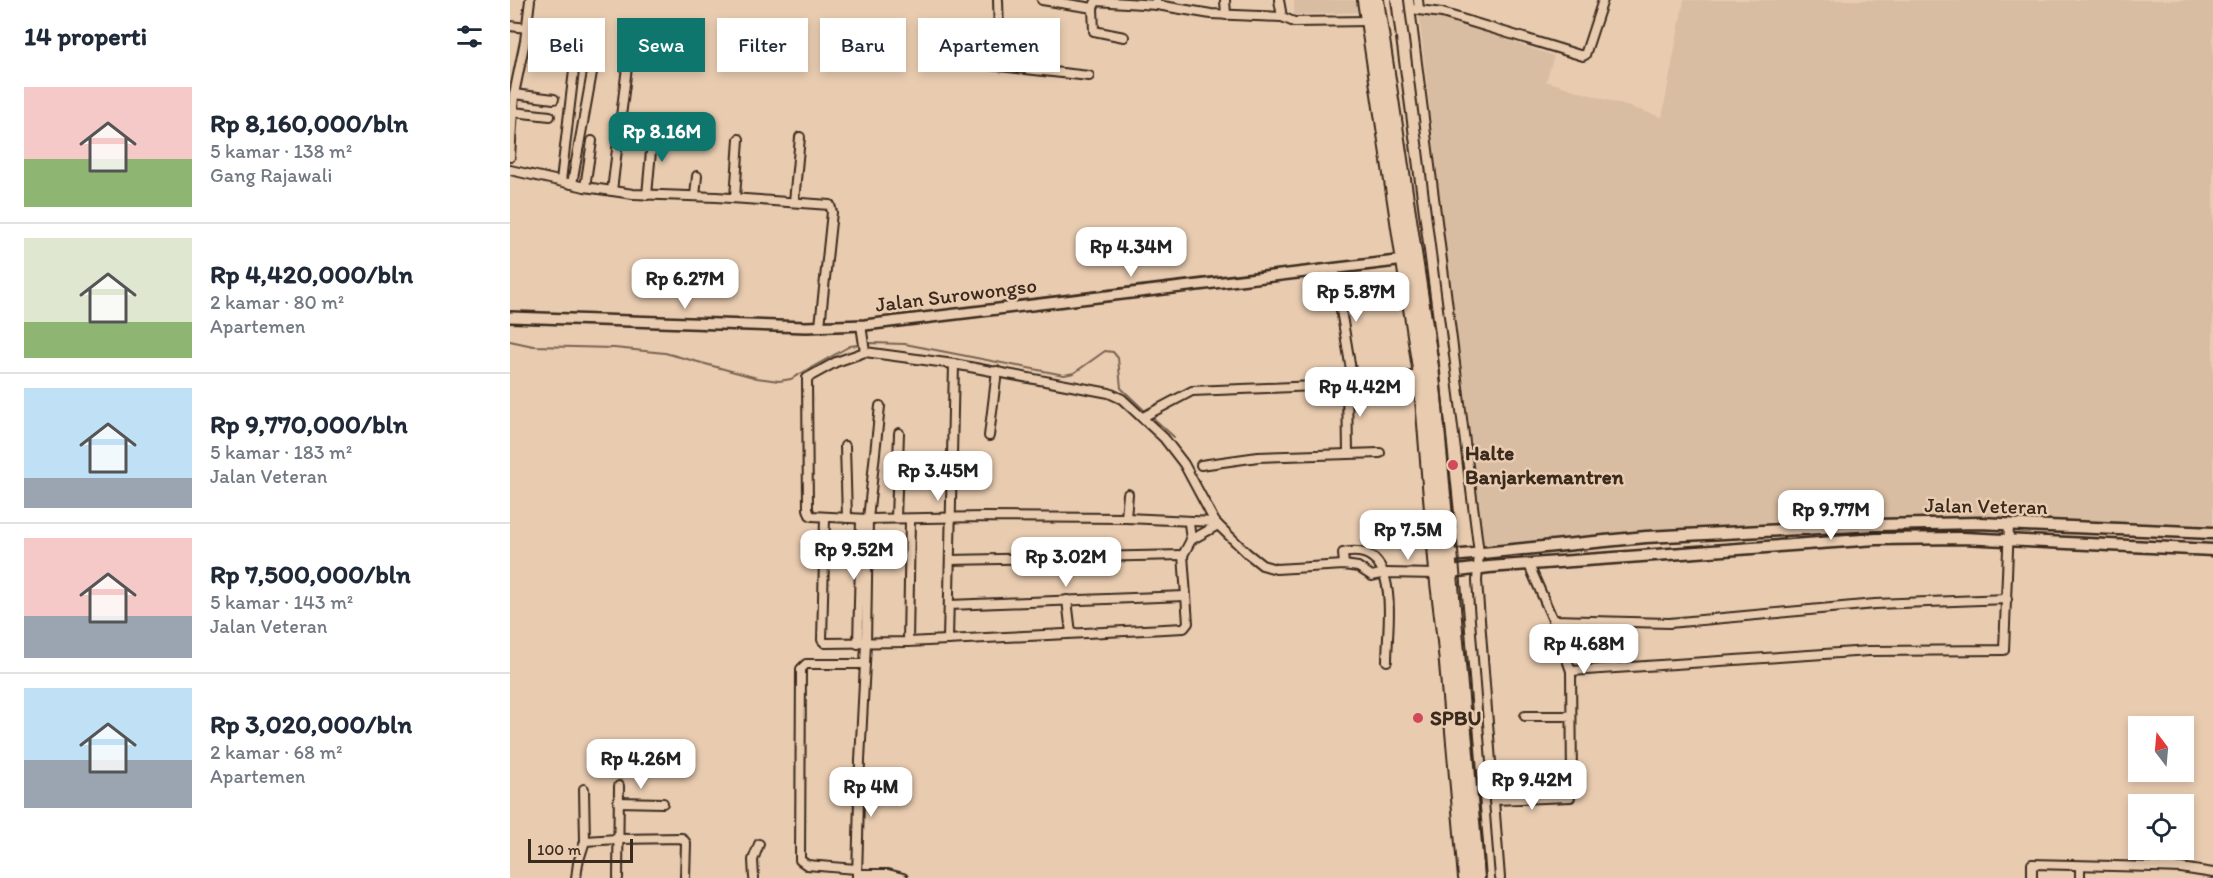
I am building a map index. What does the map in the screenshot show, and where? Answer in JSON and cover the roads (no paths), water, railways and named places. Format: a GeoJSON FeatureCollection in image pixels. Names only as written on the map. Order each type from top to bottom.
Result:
{"type":"FeatureCollection","features":[{"type":"Feature","properties":{"kind":"highway"},"geometry":{"type":"LineString","coordinates":[[1365,0],[1374,21],[1432,372],[1447,662],[1466,878]]}},
{"type":"Feature","properties":{"kind":"highway"},"geometry":{"type":"LineString","coordinates":[[1377,0],[1374,21],[1421,375],[1442,557]]}},
{"type":"Feature","properties":{"kind":"highway"},"geometry":{"type":"LineString","coordinates":[[1443,573],[1477,878]]}},
{"type":"Feature","properties":{"kind":"main road","name":"Jalan Veteran"},"geometry":{"type":"LineString","coordinates":[[1442,557],[1646,537],[1876,525],[2009,525],[2213,533]]}},
{"type":"Feature","properties":{"kind":"main road"},"geometry":{"type":"LineString","coordinates":[[1646,537],[1647,557]]}},
{"type":"Feature","properties":{"kind":"main road","name":"Jalan Veteran"},"geometry":{"type":"LineString","coordinates":[[1443,573],[1479,568],[1876,539],[1963,538],[2213,550]]}},
{"type":"Feature","properties":{"kind":"street"},"geometry":{"type":"LineString","coordinates":[[510,157],[514,94],[530,0]]}},
{"type":"Feature","properties":{"kind":"street"},"geometry":{"type":"LineString","coordinates":[[998,0],[999,18]]}},
{"type":"Feature","properties":{"kind":"street"},"geometry":{"type":"LineString","coordinates":[[1042,0],[1071,2],[1093,8]]}},
{"type":"Feature","properties":{"kind":"street"},"geometry":{"type":"LineString","coordinates":[[1225,0],[1226,15]]}},
{"type":"Feature","properties":{"kind":"street"},"geometry":{"type":"LineString","coordinates":[[1279,0],[1282,17]]}},
{"type":"Feature","properties":{"kind":"street"},"geometry":{"type":"LineString","coordinates":[[1409,0],[1415,9],[1442,14],[1583,56],[1603,0]]}},
{"type":"Feature","properties":{"kind":"street"},"geometry":{"type":"LineString","coordinates":[[1418,0],[1415,9],[1479,553],[1477,581],[1500,878]]}},
{"type":"Feature","properties":{"kind":"street"},"geometry":{"type":"LineString","coordinates":[[1124,37],[1094,31],[1093,8],[1096,1],[1156,2],[1226,15],[1282,17],[1294,22],[1374,21]]}},
{"type":"Feature","properties":{"kind":"street"},"geometry":{"type":"LineString","coordinates":[[510,26],[527,28]]}},
{"type":"Feature","properties":{"kind":"street"},"geometry":{"type":"LineString","coordinates":[[561,181],[574,72]]}},
{"type":"Feature","properties":{"kind":"street"},"geometry":{"type":"LineString","coordinates":[[572,184],[592,72]]}},
{"type":"Feature","properties":{"kind":"street"},"geometry":{"type":"LineString","coordinates":[[612,191],[626,72]]}},
{"type":"Feature","properties":{"kind":"street"},"geometry":{"type":"LineString","coordinates":[[1053,72],[1089,76]]}},
{"type":"Feature","properties":{"kind":"street"},"geometry":{"type":"LineString","coordinates":[[514,94],[554,99]]}},
{"type":"Feature","properties":{"kind":"street"},"geometry":{"type":"LineString","coordinates":[[513,112],[550,116]]}},
{"type":"Feature","properties":{"kind":"street"},"geometry":{"type":"LineString","coordinates":[[647,195],[652,129]]}},
{"type":"Feature","properties":{"kind":"street"},"geometry":{"type":"LineString","coordinates":[[794,202],[800,138]]}},
{"type":"Feature","properties":{"kind":"street"},"geometry":{"type":"LineString","coordinates":[[735,198],[739,139]]}},
{"type":"Feature","properties":{"kind":"street"},"geometry":{"type":"LineString","coordinates":[[585,187],[592,141]]}},
{"type":"Feature","properties":{"kind":"street"},"geometry":{"type":"LineString","coordinates":[[510,170],[585,187],[647,195],[735,198],[830,205],[832,212],[820,326]]}},
{"type":"Feature","properties":{"kind":"street"},"geometry":{"type":"LineString","coordinates":[[695,196],[697,176]]}},
{"type":"Feature","properties":{"kind":"street","name":"Jalan Surowongso"},"geometry":{"type":"LineString","coordinates":[[510,317],[820,326],[861,325],[1405,260]]}},
{"type":"Feature","properties":{"kind":"street"},"geometry":{"type":"LineString","coordinates":[[1334,268],[1350,383],[1348,454]]}},
{"type":"Feature","properties":{"kind":"street"},"geometry":{"type":"LineString","coordinates":[[861,325],[864,346]]}},
{"type":"Feature","properties":{"kind":"street"},"geometry":{"type":"LineString","coordinates":[[1216,524],[1126,518],[864,519],[812,516],[809,513],[807,378],[864,346],[1108,393],[1147,415],[1184,464],[1216,524],[1262,566],[1276,569],[1343,561],[1372,576],[1381,571],[1443,573]]}},
{"type":"Feature","properties":{"kind":"street"},"geometry":{"type":"LineString","coordinates":[[948,640],[954,364]]}},
{"type":"Feature","properties":{"kind":"street"},"geometry":{"type":"LineString","coordinates":[[989,436],[997,371]]}},
{"type":"Feature","properties":{"kind":"street"},"geometry":{"type":"LineString","coordinates":[[1147,415],[1192,392],[1316,386],[1421,375]]}},
{"type":"Feature","properties":{"kind":"street"},"geometry":{"type":"LineString","coordinates":[[857,874],[865,664],[862,644],[864,519],[880,406]]}},
{"type":"Feature","properties":{"kind":"street"},"geometry":{"type":"LineString","coordinates":[[896,518],[899,433]]}},
{"type":"Feature","properties":{"kind":"street"},"geometry":{"type":"LineString","coordinates":[[845,446],[847,518]]}},
{"type":"Feature","properties":{"kind":"street"},"geometry":{"type":"LineString","coordinates":[[1201,465],[1258,457],[1380,453]]}},
{"type":"Feature","properties":{"kind":"street"},"geometry":{"type":"LineString","coordinates":[[1126,518],[1128,494]]}},
{"type":"Feature","properties":{"kind":"street"},"geometry":{"type":"LineString","coordinates":[[825,518],[822,640],[825,643],[862,644],[1184,628],[1188,623],[1183,555],[1191,540],[1216,524]]}},
{"type":"Feature","properties":{"kind":"street"},"geometry":{"type":"LineString","coordinates":[[908,642],[910,519]]}},
{"type":"Feature","properties":{"kind":"street"},"geometry":{"type":"LineString","coordinates":[[1189,523],[1191,540]]}},
{"type":"Feature","properties":{"kind":"street"},"geometry":{"type":"LineString","coordinates":[[1571,671],[1869,651],[2004,650],[2009,525]]}},
{"type":"Feature","properties":{"kind":"street"},"geometry":{"type":"LineString","coordinates":[[1343,561],[1347,552],[1365,554],[1381,571],[1389,602],[1387,661]]}},
{"type":"Feature","properties":{"kind":"street"},"geometry":{"type":"LineString","coordinates":[[950,560],[1183,555]]}},
{"type":"Feature","properties":{"kind":"street"},"geometry":{"type":"LineString","coordinates":[[1494,800],[1570,797],[1571,671],[1553,620],[1529,565]]}},
{"type":"Feature","properties":{"kind":"street"},"geometry":{"type":"LineString","coordinates":[[949,605],[1185,596]]}},
{"type":"Feature","properties":{"kind":"street"},"geometry":{"type":"LineString","coordinates":[[1553,620],[1669,623],[1875,604],[2007,599]]}},
{"type":"Feature","properties":{"kind":"street"},"geometry":{"type":"LineString","coordinates":[[1067,600],[1071,633]]}},
{"type":"Feature","properties":{"kind":"street"},"geometry":{"type":"LineString","coordinates":[[865,664],[806,664],[801,669],[800,860],[807,865],[857,874],[888,874],[903,878]]}},
{"type":"Feature","properties":{"kind":"street"},"geometry":{"type":"LineString","coordinates":[[1525,716],[1571,716]]}},
{"type":"Feature","properties":{"kind":"street"},"geometry":{"type":"LineString","coordinates":[[618,878],[619,786]]}},
{"type":"Feature","properties":{"kind":"street"},"geometry":{"type":"LineString","coordinates":[[576,878],[585,842],[584,789]]}},
{"type":"Feature","properties":{"kind":"street"},"geometry":{"type":"LineString","coordinates":[[618,802],[663,803]]}},
{"type":"Feature","properties":{"kind":"street"},"geometry":{"type":"LineString","coordinates":[[585,842],[682,838],[686,843],[685,878]]}},
{"type":"Feature","properties":{"kind":"street"},"geometry":{"type":"LineString","coordinates":[[754,878],[753,860],[759,844]]}},
{"type":"Feature","properties":{"kind":"street"},"geometry":{"type":"LineString","coordinates":[[2032,872],[2032,864],[2080,872],[2181,868],[2213,873]]}},
{"type":"Feature","properties":{"kind":"street"},"geometry":{"type":"LineString","coordinates":[[2181,868],[2181,878]]}},
{"type":"Feature","properties":{"kind":"waterway"},"geometry":{"type":"LineString","coordinates":[[510,341],[533,346],[614,348],[665,353],[757,378],[779,381],[791,379],[850,346],[871,343],[905,344],[1064,375],[1074,373],[1105,351],[1113,352],[1118,358],[1121,388],[1146,412]]}},
{"type":"Feature","properties":{"kind":"waterway"},"geometry":{"type":"LineString","coordinates":[[1150,415],[1174,437]]}},
{"type":"Feature","properties":{"kind":"railway"},"geometry":{"type":"LineString","coordinates":[[1391,0],[1438,357],[1460,571],[1486,878]]}},
{"type":"Feature","properties":{"kind":"place","name":"Halte Banjarkemantren"},"geometry":{"type":"Point","coordinates":[1453,465]}},
{"type":"Feature","properties":{"kind":"place","name":"SPBU"},"geometry":{"type":"Point","coordinates":[1418,718]}}]}
